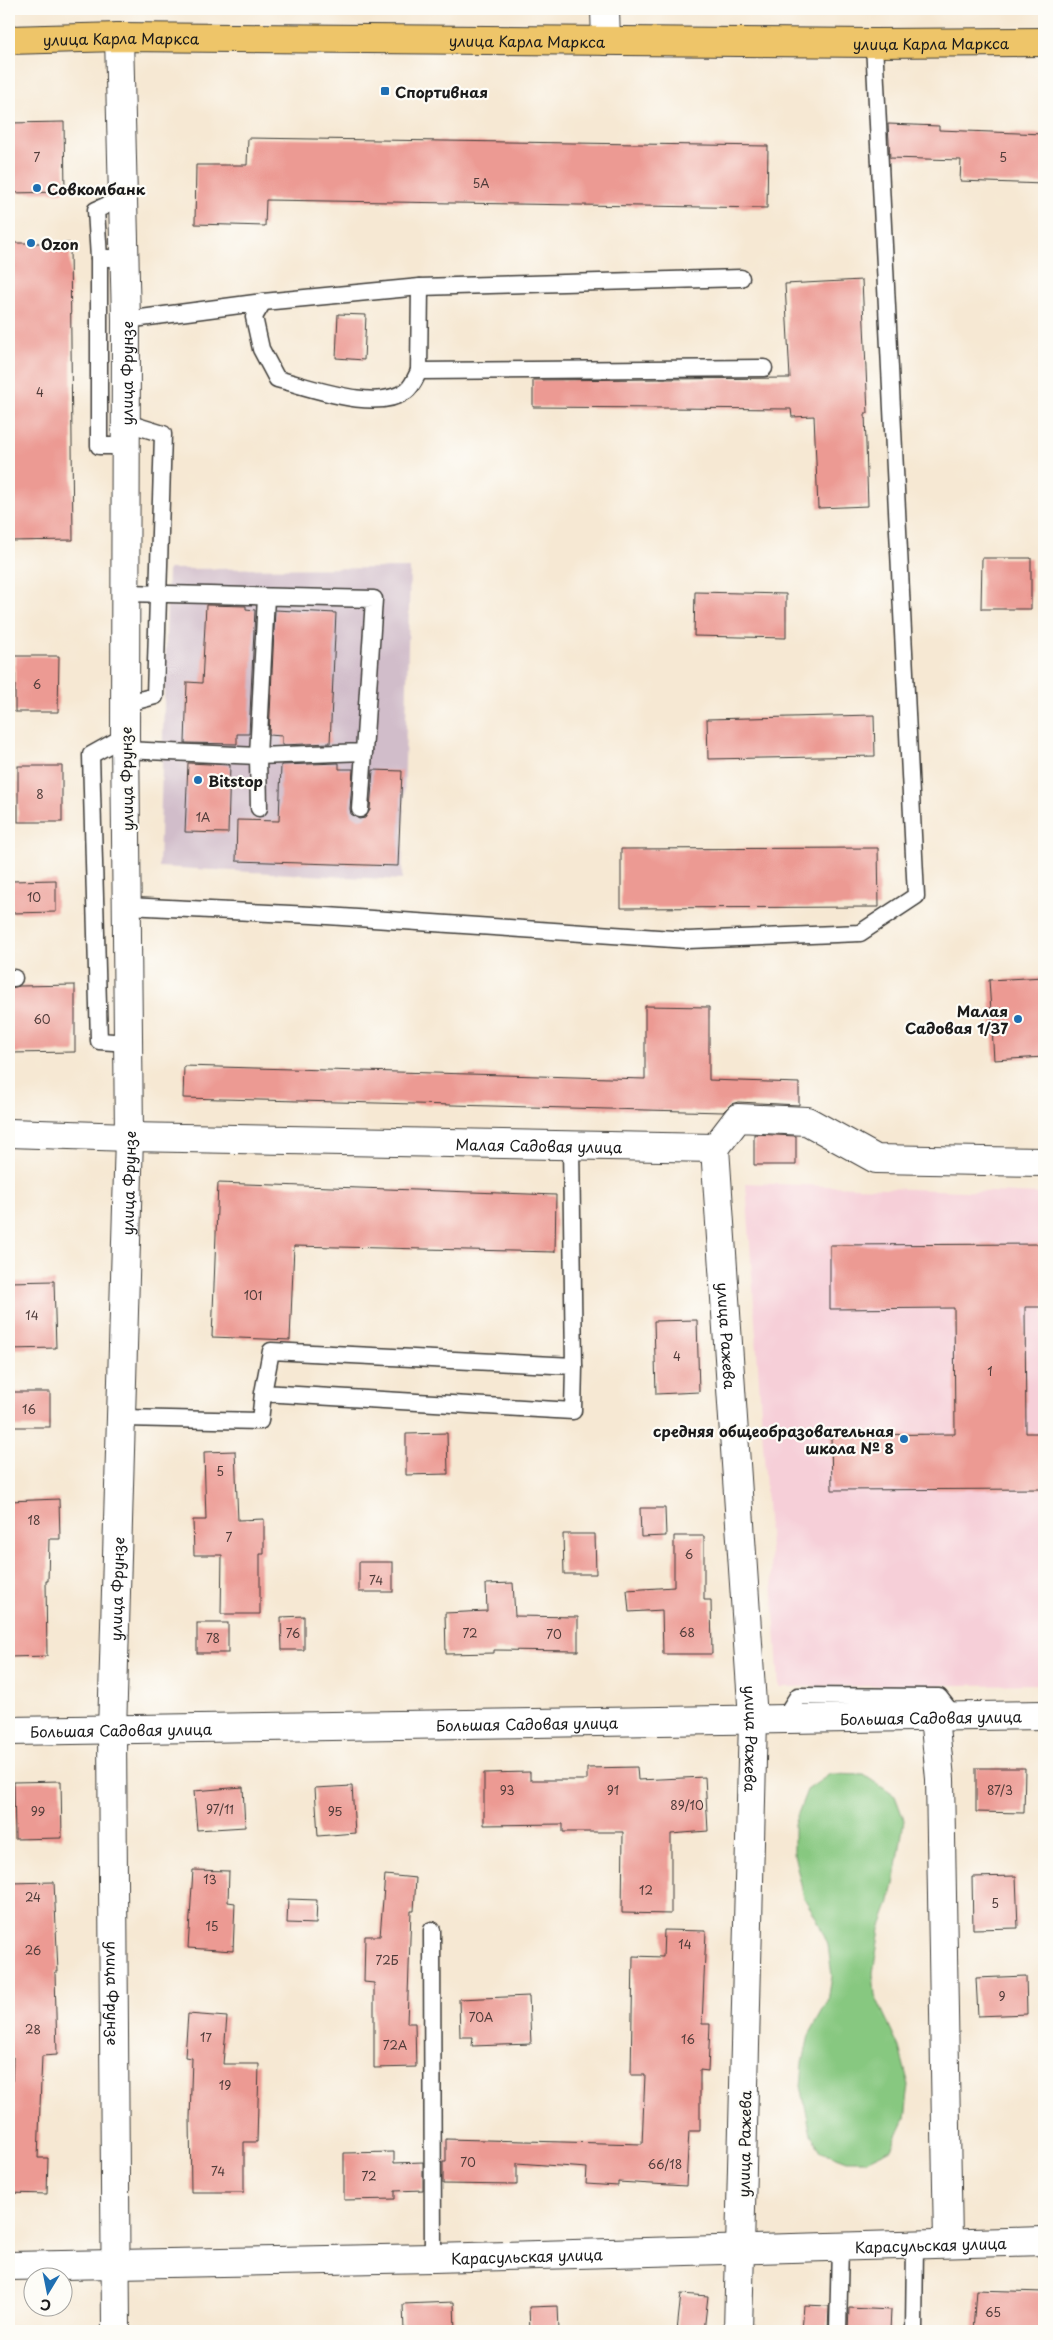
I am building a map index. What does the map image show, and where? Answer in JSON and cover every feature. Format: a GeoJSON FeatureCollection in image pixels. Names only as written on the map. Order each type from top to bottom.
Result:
{"type":"FeatureCollection","features":[{"type":"Feature","properties":{"kind":"main road","name":"улица Карла Маркса"},"geometry":{"type":"LineString","coordinates":[[9,40],[119,37],[874,43],[1044,42]]}},
{"type":"Feature","properties":{"kind":"street"},"geometry":{"type":"LineString","coordinates":[[605,9],[606,41]]}},
{"type":"Feature","properties":{"kind":"street","name":"улица Фрунзе"},"geometry":{"type":"LineString","coordinates":[[116,2331],[112,1731],[123,1418],[129,1137],[125,743],[124,434],[126,320],[111,258],[123,198],[119,37]]}},
{"type":"Feature","properties":{"kind":"street"},"geometry":{"type":"LineString","coordinates":[[715,1148],[738,1118],[807,1121],[876,1159],[1044,1162]]}},
{"type":"Feature","properties":{"kind":"street","name":"Малая Садовая улица"},"geometry":{"type":"LineString","coordinates":[[9,1133],[715,1148]]}},
{"type":"Feature","properties":{"kind":"street","name":"улица Ражева"},"geometry":{"type":"LineString","coordinates":[[715,1148],[753,1719],[742,2248],[738,2331]]}},
{"type":"Feature","properties":{"kind":"street","name":"Большая Садовая улица"},"geometry":{"type":"LineString","coordinates":[[9,1731],[112,1731],[1044,1715]]}},
{"type":"Feature","properties":{"kind":"street"},"geometry":{"type":"LineString","coordinates":[[944,1716],[940,1779],[948,2243]]}},
{"type":"Feature","properties":{"kind":"street","name":"Карасульская улица"},"geometry":{"type":"LineString","coordinates":[[9,2266],[115,2262],[433,2258],[742,2248],[1044,2242]]}},
{"type":"Feature","properties":{"kind":"lane"},"geometry":{"type":"LineString","coordinates":[[127,906],[312,915],[688,940],[860,933],[916,896],[874,43]]}},
{"type":"Feature","properties":{"kind":"lane"},"geometry":{"type":"LineString","coordinates":[[111,258],[99,446],[124,434],[163,434],[155,696],[125,704]]}},
{"type":"Feature","properties":{"kind":"lane"},"geometry":{"type":"LineString","coordinates":[[126,320],[263,302],[420,286],[741,278]]}},
{"type":"Feature","properties":{"kind":"lane"},"geometry":{"type":"LineString","coordinates":[[263,302],[254,317],[260,348],[277,379],[351,397],[381,400],[407,390],[419,371],[420,286]]}},
{"type":"Feature","properties":{"kind":"lane"},"geometry":{"type":"LineString","coordinates":[[419,371],[764,368]]}},
{"type":"Feature","properties":{"kind":"lane"},"geometry":{"type":"LineString","coordinates":[[125,593],[374,599],[360,809]]}},
{"type":"Feature","properties":{"kind":"lane"},"geometry":{"type":"LineString","coordinates":[[259,808],[258,756],[266,597]]}},
{"type":"Feature","properties":{"kind":"lane"},"geometry":{"type":"LineString","coordinates":[[128,1044],[99,1041],[91,755],[125,743],[258,756],[364,752]]}},
{"type":"Feature","properties":{"kind":"lane"},"geometry":{"type":"LineString","coordinates":[[98,990],[127,987]]}},
{"type":"Feature","properties":{"kind":"lane"},"geometry":{"type":"LineString","coordinates":[[263,1393],[573,1410],[571,1146]]}},
{"type":"Feature","properties":{"kind":"lane"},"geometry":{"type":"LineString","coordinates":[[123,1418],[260,1421],[271,1351],[574,1366]]}},
{"type":"Feature","properties":{"kind":"lane"},"geometry":{"type":"LineString","coordinates":[[432,1930],[433,2258]]}},
{"type":"Feature","properties":{"kind":"lane"},"geometry":{"type":"LineString","coordinates":[[914,2331],[915,2244]]}},
{"type":"Feature","properties":{"kind":"lane"},"geometry":{"type":"LineString","coordinates":[[838,2331],[840,2246]]}},
{"type":"Feature","properties":{"kind":"shaded area"},"geometry":{"type":"Polygon","coordinates":[[[410,568],[402,880],[159,867],[168,569],[410,568]]]}},
{"type":"Feature","properties":{"kind":"shaded area","name":"средняя общеобразовательная школа № 8"},"geometry":{"type":"Polygon","coordinates":[[[746,1183],[1044,1194],[1044,1684],[779,1687],[746,1183]]]}},
{"type":"Feature","properties":{"kind":"green space"},"geometry":{"type":"Polygon","coordinates":[[[830,1774],[864,1775],[895,1796],[904,1820],[895,1880],[889,1905],[880,1929],[873,1973],[875,1995],[899,2047],[909,2085],[905,2119],[891,2149],[866,2161],[847,2161],[821,2151],[811,2135],[801,2086],[803,2063],[809,2035],[828,2001],[832,1976],[828,1945],[817,1919],[804,1898],[794,1854],[794,1824],[807,1790],[830,1774]]]}},
{"type":"Feature","properties":{"kind":"building"},"geometry":{"type":"Polygon","coordinates":[[[64,122],[65,192],[9,193],[9,123],[64,122]]]}},
{"type":"Feature","properties":{"kind":"building"},"geometry":{"type":"Polygon","coordinates":[[[888,124],[939,126],[939,130],[1044,134],[1044,184],[960,181],[961,160],[890,158],[888,124]]]}},
{"type":"Feature","properties":{"kind":"building"},"geometry":{"type":"Polygon","coordinates":[[[248,138],[768,146],[767,208],[266,200],[265,226],[195,224],[196,165],[247,165],[248,138]]]}},
{"type":"Feature","properties":{"kind":"building"},"geometry":{"type":"Polygon","coordinates":[[[9,243],[70,243],[73,540],[9,541],[9,243]]]}},
{"type":"Feature","properties":{"kind":"building"},"geometry":{"type":"Polygon","coordinates":[[[862,280],[868,413],[865,413],[868,506],[818,508],[814,416],[792,417],[791,409],[533,407],[533,380],[790,378],[785,284],[862,280]]]}},
{"type":"Feature","properties":{"kind":"building"},"geometry":{"type":"Polygon","coordinates":[[[338,314],[366,315],[364,360],[336,358],[338,314]]]}},
{"type":"Feature","properties":{"kind":"building"},"geometry":{"type":"Polygon","coordinates":[[[982,558],[1031,558],[1031,609],[981,609],[982,558]]]}},
{"type":"Feature","properties":{"kind":"building"},"geometry":{"type":"Polygon","coordinates":[[[695,592],[786,594],[786,638],[694,636],[695,592]]]}},
{"type":"Feature","properties":{"kind":"building"},"geometry":{"type":"Polygon","coordinates":[[[206,605],[246,606],[246,609],[255,610],[249,734],[237,734],[237,744],[185,743],[187,682],[202,683],[206,605]]]}},
{"type":"Feature","properties":{"kind":"building"},"geometry":{"type":"Polygon","coordinates":[[[275,610],[336,613],[330,743],[282,745],[282,736],[269,735],[275,610]]]}},
{"type":"Feature","properties":{"kind":"building"},"geometry":{"type":"Polygon","coordinates":[[[15,656],[59,656],[58,712],[15,712],[15,656]]]}},
{"type":"Feature","properties":{"kind":"building"},"geometry":{"type":"Polygon","coordinates":[[[874,715],[875,756],[708,759],[707,719],[874,715]]]}},
{"type":"Feature","properties":{"kind":"building"},"geometry":{"type":"Polygon","coordinates":[[[188,763],[230,765],[228,833],[185,832],[188,763]]]}},
{"type":"Feature","properties":{"kind":"building"},"geometry":{"type":"Polygon","coordinates":[[[339,763],[339,769],[353,769],[350,809],[351,814],[359,819],[365,818],[370,810],[373,770],[402,771],[398,866],[236,861],[237,820],[279,821],[281,765],[339,763]]]}},
{"type":"Feature","properties":{"kind":"building"},"geometry":{"type":"Polygon","coordinates":[[[18,766],[62,766],[62,822],[18,822],[18,766]]]}},
{"type":"Feature","properties":{"kind":"building"},"geometry":{"type":"Polygon","coordinates":[[[878,848],[879,907],[621,908],[621,849],[878,848]]]}},
{"type":"Feature","properties":{"kind":"building"},"geometry":{"type":"Polygon","coordinates":[[[56,880],[56,912],[12,913],[11,881],[56,880]]]}},
{"type":"Feature","properties":{"kind":"building","name":"Малая Садовая 1/37"},"geometry":{"type":"Polygon","coordinates":[[[1044,977],[1044,1057],[994,1060],[989,980],[1044,977]]]}},
{"type":"Feature","properties":{"kind":"building"},"geometry":{"type":"Polygon","coordinates":[[[75,985],[75,1052],[9,1053],[9,988],[75,985]]]}},
{"type":"Feature","properties":{"kind":"building"},"geometry":{"type":"Polygon","coordinates":[[[645,1006],[709,1007],[709,1080],[799,1083],[799,1105],[738,1102],[731,1104],[723,1112],[183,1098],[184,1066],[645,1079],[645,1006]]]}},
{"type":"Feature","properties":{"kind":"building"},"geometry":{"type":"Polygon","coordinates":[[[754,1134],[796,1136],[796,1165],[754,1165],[754,1134]]]}},
{"type":"Feature","properties":{"kind":"building"},"geometry":{"type":"Polygon","coordinates":[[[218,1183],[556,1195],[555,1252],[294,1246],[290,1340],[212,1337],[218,1183]]]}},
{"type":"Feature","properties":{"kind":"building"},"geometry":{"type":"Polygon","coordinates":[[[1044,1244],[1044,1307],[1025,1307],[1026,1433],[1044,1433],[1044,1489],[832,1490],[831,1435],[955,1434],[954,1308],[830,1309],[830,1245],[1044,1244]]]}},
{"type":"Feature","properties":{"kind":"building"},"geometry":{"type":"Polygon","coordinates":[[[54,1281],[56,1348],[9,1349],[9,1282],[54,1281]]]}},
{"type":"Feature","properties":{"kind":"building"},"geometry":{"type":"Polygon","coordinates":[[[697,1320],[699,1392],[656,1394],[654,1321],[697,1320]]]}},
{"type":"Feature","properties":{"kind":"building"},"geometry":{"type":"Polygon","coordinates":[[[9,1392],[50,1392],[50,1427],[9,1427],[9,1392]]]}},
{"type":"Feature","properties":{"kind":"building"},"geometry":{"type":"Polygon","coordinates":[[[447,1433],[448,1474],[406,1475],[406,1434],[447,1433]]]}},
{"type":"Feature","properties":{"kind":"building"},"geometry":{"type":"Polygon","coordinates":[[[235,1451],[238,1520],[264,1519],[264,1554],[260,1554],[260,1614],[221,1614],[222,1555],[194,1555],[193,1520],[206,1520],[204,1452],[235,1451]]]}},
{"type":"Feature","properties":{"kind":"building"},"geometry":{"type":"Polygon","coordinates":[[[59,1499],[60,1539],[49,1539],[48,1581],[46,1581],[47,1656],[9,1657],[9,1501],[59,1499]]]}},
{"type":"Feature","properties":{"kind":"building"},"geometry":{"type":"Polygon","coordinates":[[[640,1508],[665,1508],[666,1536],[641,1537],[640,1508]]]}},
{"type":"Feature","properties":{"kind":"building"},"geometry":{"type":"Polygon","coordinates":[[[563,1534],[595,1534],[596,1574],[564,1574],[563,1534]]]}},
{"type":"Feature","properties":{"kind":"building"},"geometry":{"type":"Polygon","coordinates":[[[674,1536],[704,1536],[704,1600],[711,1600],[712,1654],[663,1654],[662,1610],[629,1612],[627,1590],[674,1587],[674,1536]]]}},
{"type":"Feature","properties":{"kind":"building"},"geometry":{"type":"Polygon","coordinates":[[[359,1562],[393,1562],[393,1592],[359,1592],[359,1562]]]}},
{"type":"Feature","properties":{"kind":"building"},"geometry":{"type":"Polygon","coordinates":[[[513,1583],[515,1616],[578,1617],[578,1651],[494,1650],[494,1653],[446,1654],[445,1613],[487,1611],[486,1584],[513,1583]]]}},
{"type":"Feature","properties":{"kind":"building"},"geometry":{"type":"Polygon","coordinates":[[[304,1616],[304,1650],[282,1650],[281,1617],[304,1616]]]}},
{"type":"Feature","properties":{"kind":"building"},"geometry":{"type":"Polygon","coordinates":[[[197,1623],[228,1623],[228,1653],[197,1653],[197,1623]]]}},
{"type":"Feature","properties":{"kind":"building"},"geometry":{"type":"Polygon","coordinates":[[[637,1767],[638,1780],[705,1777],[708,1831],[671,1834],[671,1914],[622,1913],[623,1832],[563,1832],[563,1824],[484,1825],[484,1773],[530,1772],[530,1780],[587,1780],[587,1768],[637,1767]]]}},
{"type":"Feature","properties":{"kind":"building"},"geometry":{"type":"Polygon","coordinates":[[[976,1768],[1025,1768],[1024,1813],[976,1812],[976,1768]]]}},
{"type":"Feature","properties":{"kind":"building"},"geometry":{"type":"Polygon","coordinates":[[[61,1781],[62,1838],[15,1839],[14,1782],[61,1781]]]}},
{"type":"Feature","properties":{"kind":"building"},"geometry":{"type":"Polygon","coordinates":[[[352,1786],[355,1833],[318,1836],[315,1788],[352,1786]]]}},
{"type":"Feature","properties":{"kind":"building"},"geometry":{"type":"Polygon","coordinates":[[[243,1787],[245,1827],[197,1830],[194,1791],[243,1787]]]}},
{"type":"Feature","properties":{"kind":"building"},"geometry":{"type":"Polygon","coordinates":[[[193,1870],[229,1871],[228,1902],[235,1903],[233,1951],[188,1948],[193,1870]]]}},
{"type":"Feature","properties":{"kind":"building"},"geometry":{"type":"Polygon","coordinates":[[[385,1875],[416,1878],[414,1911],[411,1911],[407,2023],[415,2023],[416,2067],[374,2068],[374,1983],[364,1982],[365,1936],[380,1936],[385,1875]]]}},
{"type":"Feature","properties":{"kind":"building"},"geometry":{"type":"Polygon","coordinates":[[[1016,1876],[1018,1928],[973,1929],[972,1877],[1016,1876]]]}},
{"type":"Feature","properties":{"kind":"building"},"geometry":{"type":"Polygon","coordinates":[[[54,1882],[58,1972],[55,1972],[57,2055],[42,2056],[38,2158],[48,2158],[47,2194],[9,2193],[13,2057],[9,2057],[9,1883],[54,1882]]]}},
{"type":"Feature","properties":{"kind":"building"},"geometry":{"type":"Polygon","coordinates":[[[288,1899],[317,1900],[316,1924],[287,1923],[288,1899]]]}},
{"type":"Feature","properties":{"kind":"building"},"geometry":{"type":"Polygon","coordinates":[[[664,1930],[706,1931],[702,2024],[710,2024],[708,2071],[700,2070],[700,2131],[689,2131],[686,2186],[618,2182],[618,2186],[586,2184],[587,2168],[517,2163],[517,2185],[443,2184],[443,2162],[446,2162],[446,2139],[642,2144],[645,2075],[631,2075],[633,1956],[663,1957],[664,1930]]]}},
{"type":"Feature","properties":{"kind":"building"},"geometry":{"type":"Polygon","coordinates":[[[1026,1976],[1027,2014],[978,2016],[976,1978],[1026,1976]]]}},
{"type":"Feature","properties":{"kind":"building"},"geometry":{"type":"Polygon","coordinates":[[[529,1996],[531,2044],[472,2046],[473,2037],[460,2037],[459,1999],[529,1996]]]}},
{"type":"Feature","properties":{"kind":"building"},"geometry":{"type":"Polygon","coordinates":[[[188,2014],[227,2017],[223,2064],[259,2064],[257,2142],[244,2142],[244,2192],[191,2192],[190,2118],[192,2058],[185,2057],[188,2014]]]}},
{"type":"Feature","properties":{"kind":"building"},"geometry":{"type":"Polygon","coordinates":[[[394,2152],[394,2163],[423,2162],[423,2190],[395,2191],[395,2199],[344,2200],[344,2153],[394,2152]]]}},
{"type":"Feature","properties":{"kind":"building"},"geometry":{"type":"Polygon","coordinates":[[[976,2290],[1044,2292],[1044,2331],[973,2331],[976,2290]]]}},
{"type":"Feature","properties":{"kind":"building"},"geometry":{"type":"Polygon","coordinates":[[[681,2294],[708,2296],[704,2331],[677,2331],[681,2294]]]}},
{"type":"Feature","properties":{"kind":"building"},"geometry":{"type":"Polygon","coordinates":[[[454,2302],[455,2331],[404,2331],[403,2304],[454,2302]]]}},
{"type":"Feature","properties":{"kind":"building"},"geometry":{"type":"Polygon","coordinates":[[[804,2305],[829,2306],[828,2331],[802,2331],[804,2305]]]}},
{"type":"Feature","properties":{"kind":"building"},"geometry":{"type":"Polygon","coordinates":[[[558,2306],[559,2331],[530,2331],[529,2307],[558,2306]]]}},
{"type":"Feature","properties":{"kind":"building"},"geometry":{"type":"Polygon","coordinates":[[[849,2308],[891,2310],[890,2331],[848,2331],[849,2308]]]}},
{"type":"Feature","properties":{"kind":"place","name":"Спортивная"},"geometry":{"type":"Point","coordinates":[385,91]}},
{"type":"Feature","properties":{"kind":"place","name":"Совкомбанк"},"geometry":{"type":"Point","coordinates":[37,188]}},
{"type":"Feature","properties":{"kind":"place","name":"Ozon"},"geometry":{"type":"Point","coordinates":[31,243]}},
{"type":"Feature","properties":{"kind":"place","name":"Bitstop"},"geometry":{"type":"Point","coordinates":[198,780]}},
{"type":"Feature","properties":{"kind":"place","name":"Малая Садовая 1/37"},"geometry":{"type":"Point","coordinates":[1018,1019]}},
{"type":"Feature","properties":{"kind":"place","name":"средняя общеобразовательная школа № 8"},"geometry":{"type":"Point","coordinates":[904,1439]}}]}
